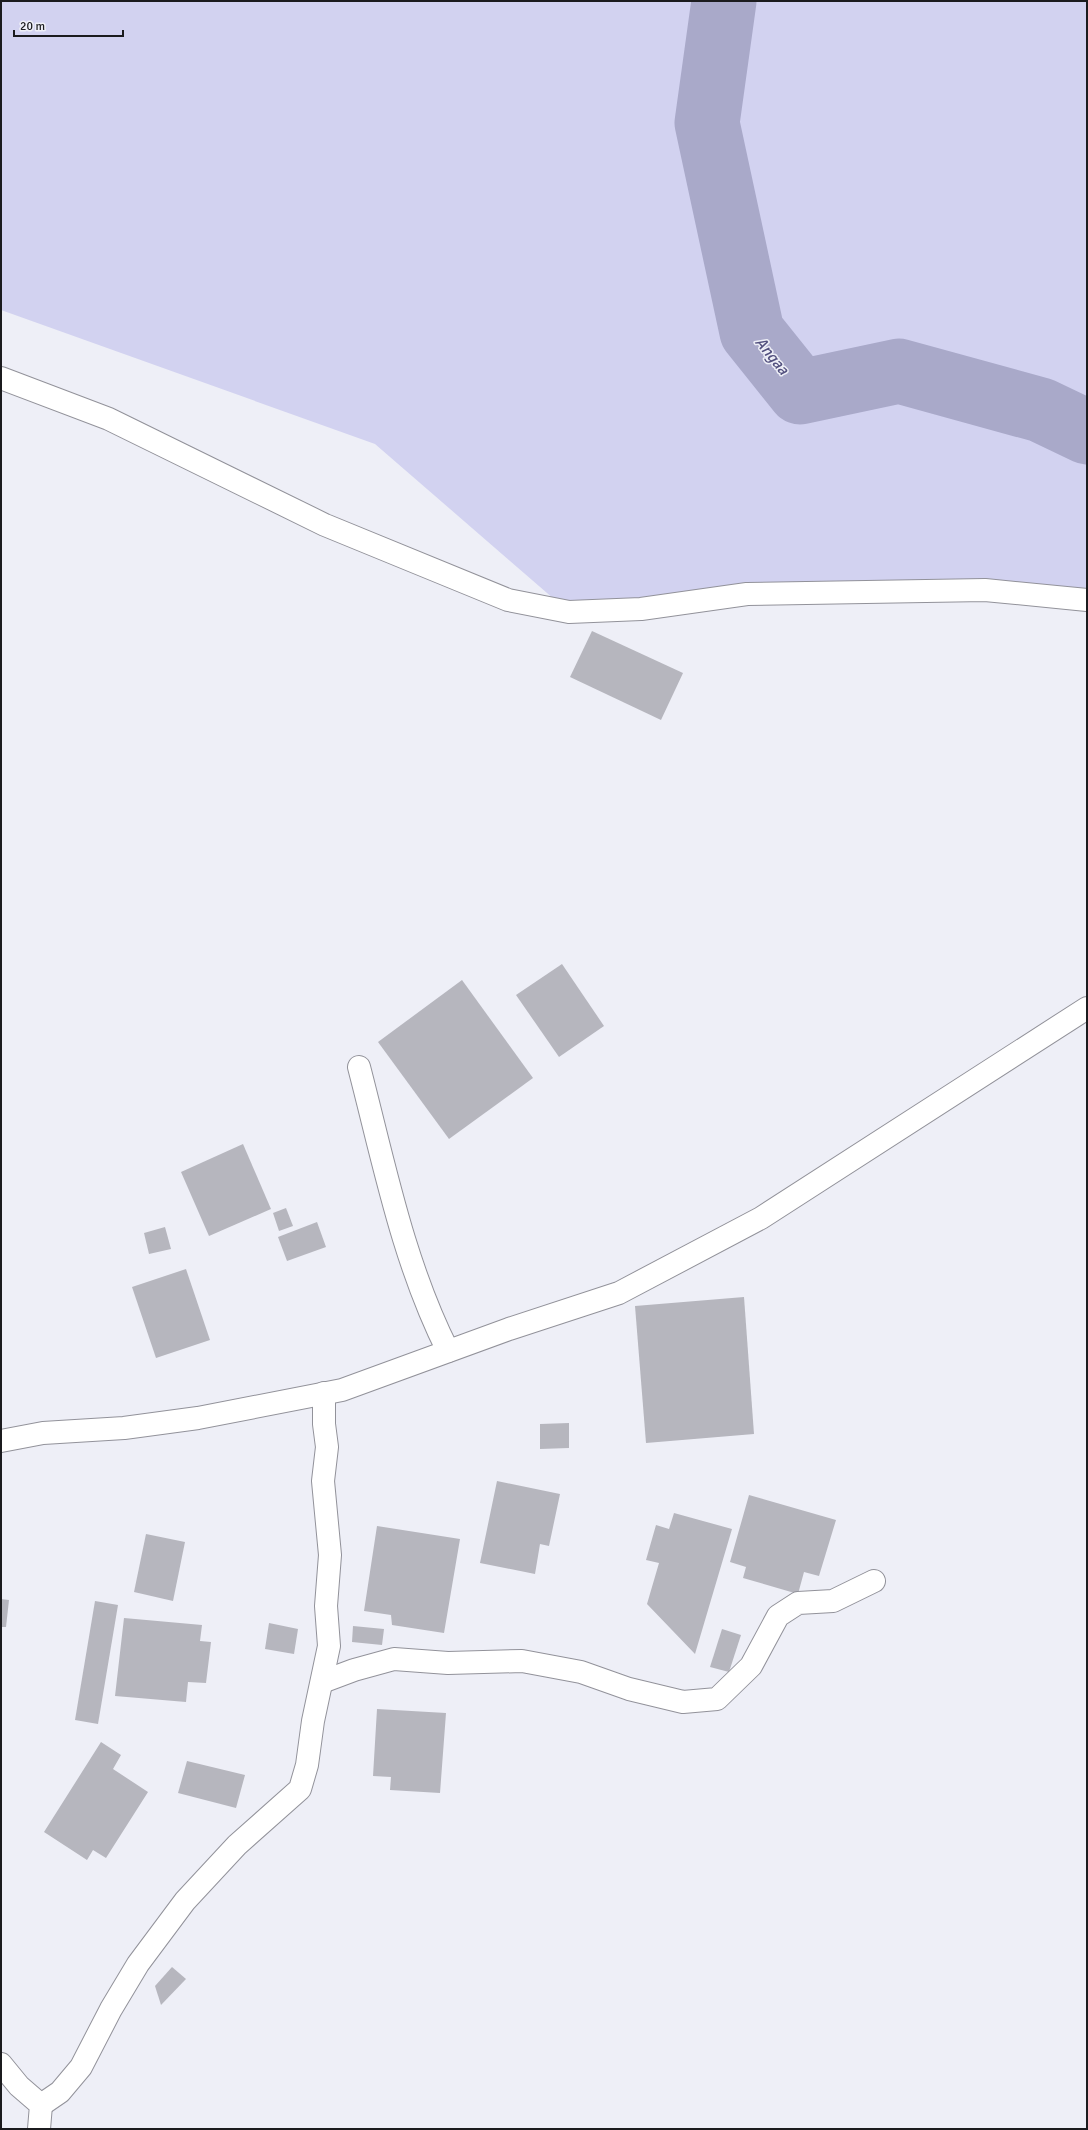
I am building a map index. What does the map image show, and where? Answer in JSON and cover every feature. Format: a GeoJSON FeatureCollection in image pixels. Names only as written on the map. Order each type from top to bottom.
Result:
{"type":"FeatureCollection","features":[{"type":"Feature","properties":{"kind":"street"},"geometry":{"type":"LineString","coordinates":[[1,378],[109,419],[325,525],[508,600],[569,612],[641,609],[747,594],[985,590],[1087,600]]}},
{"type":"Feature","properties":{"kind":"street"},"geometry":{"type":"LineString","coordinates":[[1,1441],[43,1433],[124,1428],[198,1418],[342,1390],[509,1329],[619,1293],[761,1218],[1087,1008]]}},
{"type":"Feature","properties":{"kind":"street"},"geometry":{"type":"LineString","coordinates":[[359,1067],[402,1232],[430,1316],[448,1351]]}},
{"type":"Feature","properties":{"kind":"street"},"geometry":{"type":"LineString","coordinates":[[41,2105],[60,2092],[81,2068],[111,2009],[138,1964],[185,1900],[237,1845],[300,1789],[307,1765],[329,1646],[326,1606],[330,1555],[323,1481],[327,1447],[324,1424],[324,1393]]}},
{"type":"Feature","properties":{"kind":"street"},"geometry":{"type":"LineString","coordinates":[[322,1682],[354,1670],[394,1659],[448,1663],[522,1661],[581,1672],[629,1689],[683,1702],[717,1699],[751,1666],[778,1616],[798,1603],[833,1601],[874,1581]]}},
{"type":"Feature","properties":{"kind":"street"},"geometry":{"type":"LineString","coordinates":[[1,2064],[19,2086],[41,2105]]}},
{"type":"Feature","properties":{"kind":"street"},"geometry":{"type":"LineString","coordinates":[[39,2129],[41,2105]]}},
{"type":"Feature","properties":{"kind":"shaded area"},"geometry":{"type":"Polygon","coordinates":[[[1,1],[1087,1],[1087,600],[985,590],[569,612],[375,444],[1,310],[1,1]]]}},
{"type":"Feature","properties":{"kind":"building"},"geometry":{"type":"Polygon","coordinates":[[[592,631],[683,673],[661,720],[570,677],[592,631]]]}},
{"type":"Feature","properties":{"kind":"building"},"geometry":{"type":"Polygon","coordinates":[[[562,964],[604,1026],[559,1057],[516,995],[562,964]]]}},
{"type":"Feature","properties":{"kind":"building"},"geometry":{"type":"Polygon","coordinates":[[[462,980],[533,1078],[449,1139],[378,1042],[462,980]]]}},
{"type":"Feature","properties":{"kind":"building"},"geometry":{"type":"Polygon","coordinates":[[[243,1144],[271,1209],[209,1236],[181,1172],[243,1144]]]}},
{"type":"Feature","properties":{"kind":"building"},"geometry":{"type":"Polygon","coordinates":[[[286,1208],[293,1226],[279,1231],[273,1213],[286,1208]]]}},
{"type":"Feature","properties":{"kind":"building"},"geometry":{"type":"Polygon","coordinates":[[[317,1222],[326,1247],[287,1261],[278,1237],[317,1222]]]}},
{"type":"Feature","properties":{"kind":"building"},"geometry":{"type":"Polygon","coordinates":[[[165,1227],[171,1249],[149,1254],[144,1233],[165,1227]]]}},
{"type":"Feature","properties":{"kind":"building"},"geometry":{"type":"Polygon","coordinates":[[[186,1269],[210,1340],[156,1358],[132,1287],[186,1269]]]}},
{"type":"Feature","properties":{"kind":"building"},"geometry":{"type":"Polygon","coordinates":[[[744,1297],[754,1434],[646,1443],[635,1306],[744,1297]]]}},
{"type":"Feature","properties":{"kind":"building"},"geometry":{"type":"Polygon","coordinates":[[[569,1423],[569,1448],[540,1449],[540,1424],[569,1423]]]}},
{"type":"Feature","properties":{"kind":"building"},"geometry":{"type":"Polygon","coordinates":[[[497,1481],[560,1494],[549,1546],[540,1544],[535,1574],[480,1563],[497,1481]]]}},
{"type":"Feature","properties":{"kind":"building"},"geometry":{"type":"Polygon","coordinates":[[[749,1495],[836,1520],[819,1576],[804,1572],[798,1594],[743,1578],[746,1567],[730,1562],[749,1495]]]}},
{"type":"Feature","properties":{"kind":"building"},"geometry":{"type":"Polygon","coordinates":[[[674,1513],[732,1529],[695,1654],[647,1604],[659,1563],[646,1560],[656,1525],[669,1529],[674,1513]]]}},
{"type":"Feature","properties":{"kind":"building"},"geometry":{"type":"Polygon","coordinates":[[[377,1526],[460,1539],[444,1633],[392,1625],[391,1615],[364,1611],[377,1526]]]}},
{"type":"Feature","properties":{"kind":"building"},"geometry":{"type":"Polygon","coordinates":[[[146,1534],[185,1542],[173,1601],[134,1592],[146,1534]]]}},
{"type":"Feature","properties":{"kind":"building"},"geometry":{"type":"Polygon","coordinates":[[[1,1599],[9,1600],[6,1627],[1,1627],[1,1599]]]}},
{"type":"Feature","properties":{"kind":"building"},"geometry":{"type":"Polygon","coordinates":[[[95,1601],[118,1605],[98,1724],[75,1720],[95,1601]]]}},
{"type":"Feature","properties":{"kind":"building"},"geometry":{"type":"Polygon","coordinates":[[[124,1618],[202,1625],[200,1641],[211,1642],[206,1683],[188,1682],[186,1702],[115,1696],[124,1618]]]}},
{"type":"Feature","properties":{"kind":"building"},"geometry":{"type":"Polygon","coordinates":[[[269,1623],[298,1629],[294,1654],[265,1649],[269,1623]]]}},
{"type":"Feature","properties":{"kind":"building"},"geometry":{"type":"Polygon","coordinates":[[[353,1626],[384,1629],[382,1645],[352,1642],[353,1626]]]}},
{"type":"Feature","properties":{"kind":"building"},"geometry":{"type":"Polygon","coordinates":[[[722,1629],[741,1635],[729,1672],[710,1667],[722,1629]]]}},
{"type":"Feature","properties":{"kind":"building"},"geometry":{"type":"Polygon","coordinates":[[[377,1709],[446,1713],[440,1793],[390,1790],[391,1777],[373,1776],[377,1709]]]}},
{"type":"Feature","properties":{"kind":"building"},"geometry":{"type":"Polygon","coordinates":[[[101,1742],[121,1755],[113,1769],[148,1792],[106,1858],[93,1850],[87,1860],[44,1832],[101,1742]]]}},
{"type":"Feature","properties":{"kind":"building"},"geometry":{"type":"Polygon","coordinates":[[[187,1761],[245,1775],[236,1808],[178,1793],[187,1761]]]}},
{"type":"Feature","properties":{"kind":"building"},"geometry":{"type":"Polygon","coordinates":[[[172,1967],[186,1979],[161,2005],[155,1986],[172,1967]]]}},
{"type":"Feature","properties":{"kind":"waterway","name":"Angaa"},"geometry":{"type":"LineString","coordinates":[[724,1],[707,123],[752,332],[800,392],[899,371],[1041,410],[1087,432]]}}]}
